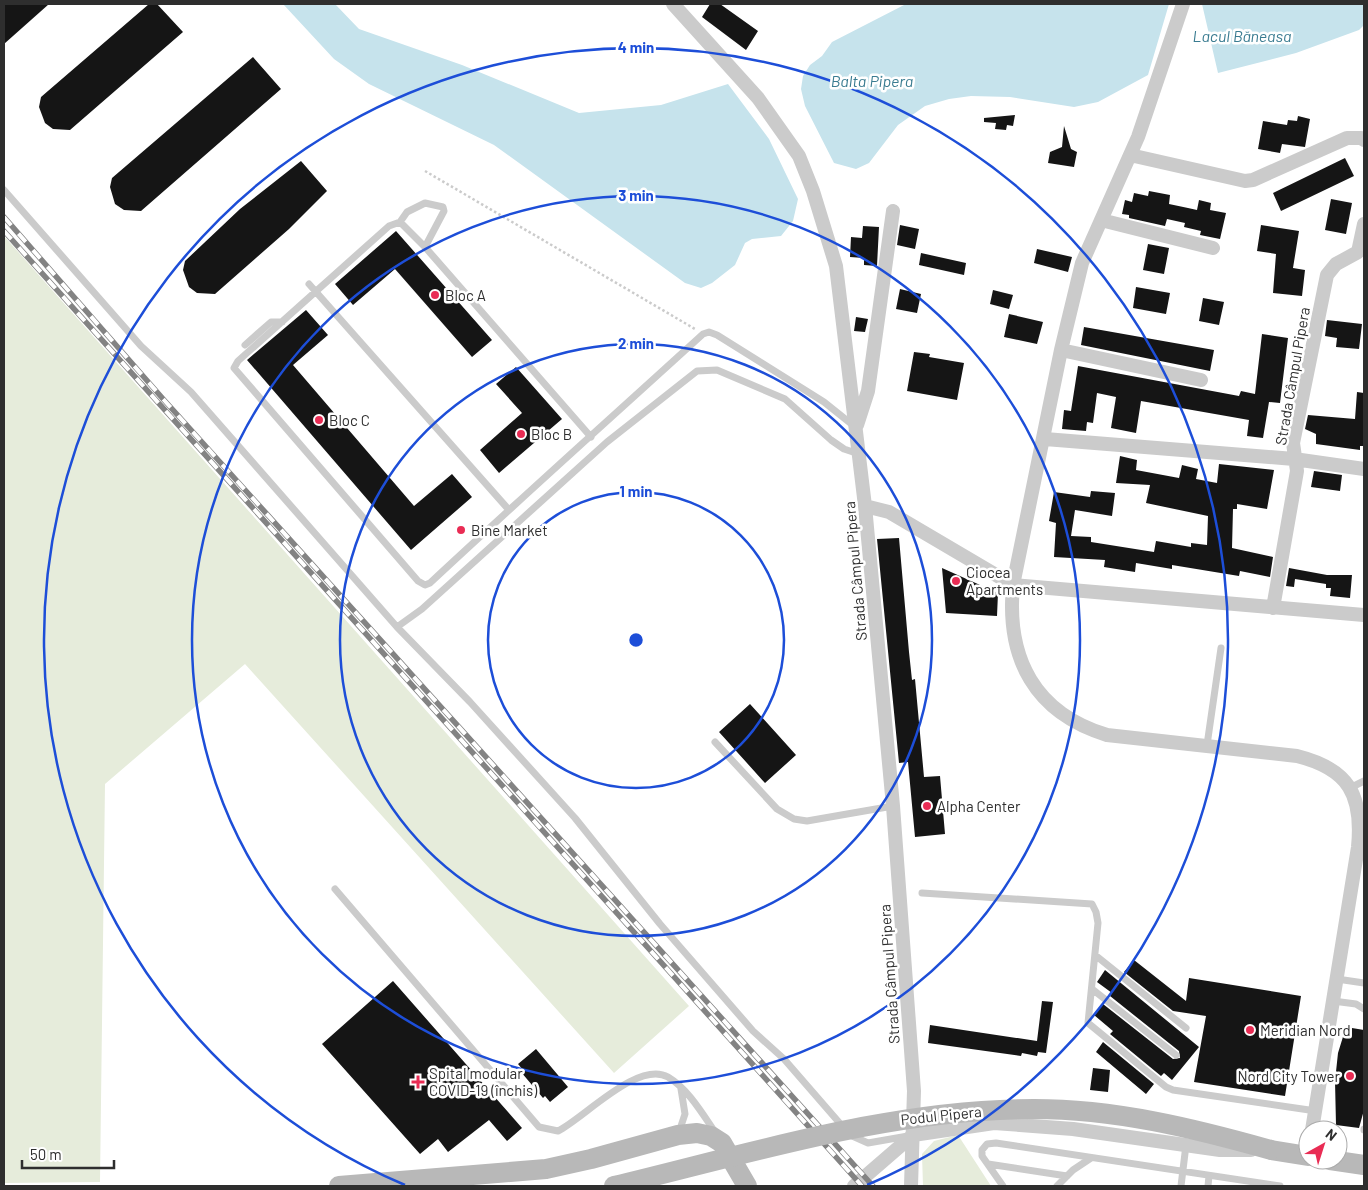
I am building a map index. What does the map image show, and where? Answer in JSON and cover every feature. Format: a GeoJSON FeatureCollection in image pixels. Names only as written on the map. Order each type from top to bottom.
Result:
{"type":"FeatureCollection","features":[{"type":"Feature","properties":{"kind":"main road","name":"Podul Pipera"},"geometry":{"type":"LineString","coordinates":[[614,1186],[890,1121],[967,1112],[1035,1109],[1156,1120],[1190,1127],[1272,1150],[1298,1154]]}},
{"type":"Feature","properties":{"kind":"main road"},"geometry":{"type":"LineString","coordinates":[[339,1186],[546,1169],[591,1160],[678,1135],[704,1134],[722,1142],[747,1186]]}},
{"type":"Feature","properties":{"kind":"main road"},"geometry":{"type":"LineString","coordinates":[[1348,1163],[1364,1165]]}},
{"type":"Feature","properties":{"kind":"street","name":"Strada Câmpul Pipera"},"geometry":{"type":"LineString","coordinates":[[674,4],[758,98],[798,156],[813,191],[836,266],[865,506],[893,806],[914,1091],[911,1186]]}},
{"type":"Feature","properties":{"kind":"street"},"geometry":{"type":"LineString","coordinates":[[1183,4],[1152,99],[1130,155],[1082,263],[1061,350],[1013,585],[1011,608],[1016,640],[1033,686],[1049,704],[1086,728],[1108,735],[1297,756],[1321,762],[1339,774],[1350,788],[1357,805],[1360,825],[1314,1120]]}},
{"type":"Feature","properties":{"kind":"street"},"geometry":{"type":"LineString","coordinates":[[1130,155],[1245,181],[1253,180],[1347,138],[1361,138],[1364,140]]}},
{"type":"Feature","properties":{"kind":"street"},"geometry":{"type":"LineString","coordinates":[[856,428],[868,391],[893,211]]}},
{"type":"Feature","properties":{"kind":"street"},"geometry":{"type":"LineString","coordinates":[[1101,220],[1213,248]]}},
{"type":"Feature","properties":{"kind":"street","name":"Strada Câmpul Pipera"},"geometry":{"type":"LineString","coordinates":[[1273,608],[1297,471],[1293,444],[1327,275],[1336,264],[1358,252],[1364,224]]}},
{"type":"Feature","properties":{"kind":"street"},"geometry":{"type":"LineString","coordinates":[[1061,350],[1201,380]]}},
{"type":"Feature","properties":{"kind":"street"},"geometry":{"type":"LineString","coordinates":[[1044,438],[1294,459],[1364,469]]}},
{"type":"Feature","properties":{"kind":"street"},"geometry":{"type":"LineString","coordinates":[[865,506],[889,512],[1013,585],[1364,615]]}},
{"type":"Feature","properties":{"kind":"street"},"geometry":{"type":"LineString","coordinates":[[854,1186],[913,1135],[994,1124],[1074,1129],[1220,1150],[1272,1150]]}},
{"type":"Feature","properties":{"kind":"lane"},"geometry":{"type":"LineString","coordinates":[[4,190],[141,346],[190,392],[397,627],[470,702],[574,818],[603,856],[746,1024],[762,1041],[784,1059],[850,1135],[868,1143],[913,1135]]}},
{"type":"Feature","properties":{"kind":"lane"},"geometry":{"type":"LineString","coordinates":[[425,247],[444,211],[443,207],[426,202],[406,212],[400,222],[389,226],[238,362],[234,368],[235,372],[418,581],[425,585],[430,583],[703,334],[709,332],[717,335],[824,402],[856,428]]}},
{"type":"Feature","properties":{"kind":"lane"},"geometry":{"type":"LineString","coordinates":[[400,222],[425,247],[591,437]]}},
{"type":"Feature","properties":{"kind":"lane"},"geometry":{"type":"LineString","coordinates":[[309,284],[509,510]]}},
{"type":"Feature","properties":{"kind":"lane"},"geometry":{"type":"LineString","coordinates":[[245,344],[271,322],[282,322]]}},
{"type":"Feature","properties":{"kind":"lane"},"geometry":{"type":"LineString","coordinates":[[397,627],[422,608],[607,442],[697,371],[718,370],[785,400],[831,440],[844,449],[859,454]]}},
{"type":"Feature","properties":{"kind":"lane"},"geometry":{"type":"LineString","coordinates":[[1207,745],[1221,648]]}},
{"type":"Feature","properties":{"kind":"lane"},"geometry":{"type":"LineString","coordinates":[[715,742],[777,809],[794,819],[807,821],[893,806]]}},
{"type":"Feature","properties":{"kind":"lane"},"geometry":{"type":"LineString","coordinates":[[1350,788],[1364,781]]}},
{"type":"Feature","properties":{"kind":"lane"},"geometry":{"type":"LineString","coordinates":[[335,888],[539,1127],[558,1131],[622,1086],[648,1074],[665,1076],[680,1086],[722,1142]]}},
{"type":"Feature","properties":{"kind":"lane"},"geometry":{"type":"LineString","coordinates":[[922,893],[1092,904],[1097,917],[1088,1023],[1166,1087],[1186,1092],[1316,1111]]}},
{"type":"Feature","properties":{"kind":"lane"},"geometry":{"type":"LineString","coordinates":[[1095,955],[1186,1028]]}},
{"type":"Feature","properties":{"kind":"lane"},"geometry":{"type":"LineString","coordinates":[[1337,979],[1364,983]]}},
{"type":"Feature","properties":{"kind":"lane"},"geometry":{"type":"LineString","coordinates":[[1092,989],[1176,1055]]}},
{"type":"Feature","properties":{"kind":"lane"},"geometry":{"type":"LineString","coordinates":[[1334,1000],[1356,1004],[1364,1009]]}},
{"type":"Feature","properties":{"kind":"lane"},"geometry":{"type":"LineString","coordinates":[[678,1135],[685,1114],[680,1086]]}},
{"type":"Feature","properties":{"kind":"lane"},"geometry":{"type":"LineString","coordinates":[[1004,1186],[982,1156],[982,1150],[987,1144],[996,1143],[1280,1186]]}},
{"type":"Feature","properties":{"kind":"lane"},"geometry":{"type":"LineString","coordinates":[[1181,1186],[1186,1145]]}},
{"type":"Feature","properties":{"kind":"lane"},"geometry":{"type":"LineString","coordinates":[[1057,1186],[1091,1158]]}},
{"type":"Feature","properties":{"kind":"lane"},"geometry":{"type":"LineString","coordinates":[[988,1164],[1067,1176]]}},
{"type":"Feature","properties":{"kind":"lane"},"geometry":{"type":"LineString","coordinates":[[1208,1186],[1209,1176]]}},
{"type":"Feature","properties":{"kind":"path"},"geometry":{"type":"LineString","coordinates":[[425,171],[703,334]]}},
{"type":"Feature","properties":{"kind":"green space"},"geometry":{"type":"Polygon","coordinates":[[[4,236],[689,1006],[614,1073],[245,664],[105,784],[100,1182],[4,1183],[4,236]]]}},
{"type":"Feature","properties":{"kind":"green space"},"geometry":{"type":"Polygon","coordinates":[[[958,1135],[991,1186],[923,1186],[922,1154],[934,1141],[958,1135]]]}},
{"type":"Feature","properties":{"kind":"water"},"geometry":{"type":"Polygon","coordinates":[[[283,4],[335,4],[359,29],[462,65],[579,113],[661,105],[728,84],[769,139],[798,199],[793,221],[781,236],[752,239],[745,243],[735,265],[712,283],[701,288],[685,283],[494,145],[369,84],[334,59],[283,4]]]}},
{"type":"Feature","properties":{"kind":"water","name":"Balta Pipera"},"geometry":{"type":"Polygon","coordinates":[[[906,4],[1169,4],[1148,75],[1098,102],[1074,107],[1010,97],[971,96],[949,99],[925,106],[898,125],[869,163],[856,169],[834,163],[805,106],[801,89],[803,76],[810,65],[822,56],[832,42],[906,4]]]}},
{"type":"Feature","properties":{"kind":"water","name":"Lacul Băneasa"},"geometry":{"type":"Polygon","coordinates":[[[1202,4],[1364,4],[1364,25],[1359,30],[1296,53],[1218,73],[1202,4]]]}},
{"type":"Feature","properties":{"kind":"building"},"geometry":{"type":"Polygon","coordinates":[[[4,4],[49,4],[4,44],[4,4]]]}},
{"type":"Feature","properties":{"kind":"building"},"geometry":{"type":"Polygon","coordinates":[[[149,4],[157,4],[183,32],[70,130],[53,129],[45,123],[39,107],[41,97],[149,4]]]}},
{"type":"Feature","properties":{"kind":"building"},"geometry":{"type":"Polygon","coordinates":[[[710,4],[720,4],[758,31],[746,50],[702,17],[710,4]]]}},
{"type":"Feature","properties":{"kind":"building"},"geometry":{"type":"Polygon","coordinates":[[[253,57],[281,89],[141,211],[124,210],[115,204],[110,187],[112,178],[253,57]]]}},
{"type":"Feature","properties":{"kind":"building"},"geometry":{"type":"Polygon","coordinates":[[[1015,115],[1013,126],[1007,125],[1006,130],[995,129],[996,123],[984,122],[984,118],[1015,115]]]}},
{"type":"Feature","properties":{"kind":"building"},"geometry":{"type":"Polygon","coordinates":[[[1298,116],[1310,119],[1305,147],[1282,144],[1280,153],[1258,149],[1263,121],[1287,125],[1288,120],[1297,121],[1298,116]]]}},
{"type":"Feature","properties":{"kind":"building"},"geometry":{"type":"Polygon","coordinates":[[[1064,126],[1071,149],[1077,152],[1074,167],[1048,163],[1050,152],[1062,147],[1064,126]]]}},
{"type":"Feature","properties":{"kind":"building"},"geometry":{"type":"Polygon","coordinates":[[[1345,158],[1354,176],[1281,211],[1273,193],[1345,158]]]}},
{"type":"Feature","properties":{"kind":"building"},"geometry":{"type":"Polygon","coordinates":[[[301,161],[327,191],[289,229],[215,294],[197,293],[189,287],[183,270],[185,261],[240,209],[301,161]]]}},
{"type":"Feature","properties":{"kind":"building"},"geometry":{"type":"Polygon","coordinates":[[[1149,191],[1170,195],[1169,204],[1197,210],[1199,200],[1211,203],[1210,210],[1226,213],[1220,239],[1200,235],[1201,231],[1184,227],[1185,223],[1167,219],[1165,226],[1129,218],[1129,215],[1122,214],[1125,200],[1132,202],[1134,193],[1148,196],[1149,191]]]}},
{"type":"Feature","properties":{"kind":"building"},"geometry":{"type":"Polygon","coordinates":[[[1331,199],[1352,203],[1346,234],[1325,230],[1331,199]]]}},
{"type":"Feature","properties":{"kind":"building"},"geometry":{"type":"Polygon","coordinates":[[[900,225],[919,229],[915,249],[897,245],[900,225]]]}},
{"type":"Feature","properties":{"kind":"building"},"geometry":{"type":"Polygon","coordinates":[[[1261,225],[1299,231],[1293,268],[1305,270],[1302,296],[1273,293],[1276,254],[1257,251],[1261,225]]]}},
{"type":"Feature","properties":{"kind":"building"},"geometry":{"type":"Polygon","coordinates":[[[863,226],[879,227],[877,266],[864,265],[864,258],[850,257],[851,237],[862,238],[863,226]]]}},
{"type":"Feature","properties":{"kind":"building","name":"Bloc A"},"geometry":{"type":"Polygon","coordinates":[[[396,231],[492,340],[472,357],[395,269],[353,305],[335,284],[396,231]]]}},
{"type":"Feature","properties":{"kind":"building"},"geometry":{"type":"Polygon","coordinates":[[[1148,244],[1169,248],[1164,274],[1143,270],[1148,244]]]}},
{"type":"Feature","properties":{"kind":"building"},"geometry":{"type":"Polygon","coordinates":[[[1037,249],[1072,257],[1068,272],[1034,263],[1037,249]]]}},
{"type":"Feature","properties":{"kind":"building"},"geometry":{"type":"Polygon","coordinates":[[[921,253],[966,263],[964,275],[919,265],[921,253]]]}},
{"type":"Feature","properties":{"kind":"building"},"geometry":{"type":"Polygon","coordinates":[[[1136,287],[1170,293],[1166,314],[1133,308],[1136,287]]]}},
{"type":"Feature","properties":{"kind":"building"},"geometry":{"type":"Polygon","coordinates":[[[900,289],[921,294],[917,313],[896,309],[900,289]]]}},
{"type":"Feature","properties":{"kind":"building"},"geometry":{"type":"Polygon","coordinates":[[[993,290],[1013,295],[1009,309],[990,304],[993,290]]]}},
{"type":"Feature","properties":{"kind":"building"},"geometry":{"type":"Polygon","coordinates":[[[1203,298],[1224,302],[1219,325],[1199,321],[1203,298]]]}},
{"type":"Feature","properties":{"kind":"building","name":"Bloc C"},"geometry":{"type":"Polygon","coordinates":[[[306,310],[328,335],[293,365],[414,506],[452,474],[472,497],[411,550],[247,360],[306,310]]]}},
{"type":"Feature","properties":{"kind":"building"},"geometry":{"type":"Polygon","coordinates":[[[1009,314],[1043,322],[1037,344],[1004,337],[1009,314]]]}},
{"type":"Feature","properties":{"kind":"building"},"geometry":{"type":"Polygon","coordinates":[[[856,317],[868,319],[865,332],[854,331],[856,317]]]}},
{"type":"Feature","properties":{"kind":"building"},"geometry":{"type":"Polygon","coordinates":[[[1327,320],[1362,324],[1359,349],[1336,347],[1337,338],[1325,336],[1327,320]]]}},
{"type":"Feature","properties":{"kind":"building"},"geometry":{"type":"Polygon","coordinates":[[[1084,327],[1214,350],[1210,371],[1081,345],[1084,327]]]}},
{"type":"Feature","properties":{"kind":"building"},"geometry":{"type":"Polygon","coordinates":[[[1262,334],[1288,338],[1280,403],[1269,402],[1263,438],[1247,436],[1249,420],[1141,401],[1136,433],[1111,428],[1116,397],[1097,393],[1093,423],[1087,422],[1086,431],[1062,429],[1064,410],[1071,411],[1078,366],[1239,396],[1241,391],[1255,394],[1262,334]]]}},
{"type":"Feature","properties":{"kind":"building"},"geometry":{"type":"Polygon","coordinates":[[[914,352],[930,354],[929,357],[964,363],[957,400],[907,391],[914,352]]]}},
{"type":"Feature","properties":{"kind":"building","name":"Bloc B"},"geometry":{"type":"Polygon","coordinates":[[[516,367],[562,419],[499,473],[480,450],[522,413],[496,384],[516,367]]]}},
{"type":"Feature","properties":{"kind":"building"},"geometry":{"type":"Polygon","coordinates":[[[1357,392],[1364,393],[1364,446],[1360,446],[1360,450],[1316,444],[1316,434],[1305,429],[1308,415],[1355,419],[1357,392]]]}},
{"type":"Feature","properties":{"kind":"building"},"geometry":{"type":"Polygon","coordinates":[[[1120,456],[1137,460],[1136,470],[1179,478],[1182,465],[1198,469],[1196,479],[1217,483],[1219,464],[1274,470],[1267,509],[1237,504],[1237,509],[1233,509],[1232,548],[1273,557],[1270,577],[1240,571],[1239,576],[1172,565],[1172,569],[1136,563],[1135,572],[1104,567],[1105,560],[1054,557],[1056,523],[1049,521],[1054,492],[1090,497],[1091,491],[1115,493],[1112,516],[1075,510],[1071,536],[1091,537],[1091,542],[1154,552],[1156,541],[1191,547],[1191,543],[1207,545],[1208,516],[1146,503],[1150,485],[1116,483],[1120,456]]]}},
{"type":"Feature","properties":{"kind":"building"},"geometry":{"type":"Polygon","coordinates":[[[1314,471],[1342,475],[1340,491],[1311,487],[1314,471]]]}},
{"type":"Feature","properties":{"kind":"building"},"geometry":{"type":"Polygon","coordinates":[[[899,538],[909,652],[912,680],[915,679],[924,777],[940,776],[945,834],[915,837],[908,762],[899,763],[877,539],[899,538]]]}},
{"type":"Feature","properties":{"kind":"building","name":"Ciocea Apartments"},"geometry":{"type":"Polygon","coordinates":[[[942,568],[998,593],[997,616],[946,613],[942,568]]]}},
{"type":"Feature","properties":{"kind":"building"},"geometry":{"type":"Polygon","coordinates":[[[1289,568],[1327,575],[1352,575],[1350,598],[1330,596],[1331,588],[1326,588],[1326,584],[1295,579],[1294,587],[1286,586],[1289,568]]]}},
{"type":"Feature","properties":{"kind":"building"},"geometry":{"type":"Polygon","coordinates":[[[750,704],[796,755],[765,783],[719,732],[750,704]]]}},
{"type":"Feature","properties":{"kind":"building","name":"Meridian Nord"},"geometry":{"type":"Polygon","coordinates":[[[1134,960],[1186,1001],[1189,978],[1301,996],[1285,1096],[1194,1082],[1206,1016],[1173,1011],[1124,972],[1134,960]]]}},
{"type":"Feature","properties":{"kind":"building"},"geometry":{"type":"Polygon","coordinates":[[[1105,970],[1199,1047],[1172,1080],[1164,1073],[1161,1076],[1110,1034],[1113,1031],[1094,1015],[1103,1004],[1173,1059],[1180,1058],[1179,1051],[1110,996],[1112,993],[1097,982],[1105,970]]]}},
{"type":"Feature","properties":{"kind":"building","name":"Spital modular COVID-19 (închis)"},"geometry":{"type":"Polygon","coordinates":[[[393,981],[522,1128],[507,1141],[489,1120],[448,1152],[438,1139],[420,1154],[322,1044],[393,981]]]}},
{"type":"Feature","properties":{"kind":"building"},"geometry":{"type":"Polygon","coordinates":[[[1042,1001],[1053,1002],[1046,1053],[1038,1052],[1037,1056],[1022,1053],[1021,1056],[928,1043],[930,1025],[1037,1041],[1042,1001]]]}},
{"type":"Feature","properties":{"kind":"building","name":"Nord City Tower"},"geometry":{"type":"Polygon","coordinates":[[[1346,1027],[1364,1030],[1364,1110],[1359,1128],[1348,1127],[1348,1120],[1336,1120],[1335,1081],[1338,1053],[1346,1027]]]}},
{"type":"Feature","properties":{"kind":"building"},"geometry":{"type":"Polygon","coordinates":[[[1103,1042],[1154,1084],[1146,1094],[1096,1052],[1103,1042]]]}},
{"type":"Feature","properties":{"kind":"building"},"geometry":{"type":"Polygon","coordinates":[[[536,1049],[568,1087],[550,1102],[545,1096],[543,1098],[521,1072],[523,1070],[518,1064],[536,1049]]]}},
{"type":"Feature","properties":{"kind":"building"},"geometry":{"type":"Polygon","coordinates":[[[1093,1068],[1110,1070],[1108,1092],[1090,1090],[1093,1068]]]}},
{"type":"Feature","properties":{"kind":"railway"},"geometry":{"type":"LineString","coordinates":[[4,217],[164,400],[873,1186]]}},
{"type":"Feature","properties":{"kind":"railway"},"geometry":{"type":"LineString","coordinates":[[4,231],[862,1186]]}},
{"type":"Feature","properties":{"kind":"place","name":"Bloc A"},"geometry":{"type":"Point","coordinates":[435,295]}},
{"type":"Feature","properties":{"kind":"place","name":"Bloc C"},"geometry":{"type":"Point","coordinates":[319,420]}},
{"type":"Feature","properties":{"kind":"place","name":"Bloc B"},"geometry":{"type":"Point","coordinates":[521,434]}},
{"type":"Feature","properties":{"kind":"place","name":"Bine Market"},"geometry":{"type":"Point","coordinates":[461,530]}},
{"type":"Feature","properties":{"kind":"place","name":"Ciocea Apartments"},"geometry":{"type":"Point","coordinates":[956,581]}},
{"type":"Feature","properties":{"kind":"place","name":"Alpha Center"},"geometry":{"type":"Point","coordinates":[927,806]}},
{"type":"Feature","properties":{"kind":"place","name":"Meridian Nord"},"geometry":{"type":"Point","coordinates":[1250,1030]}},
{"type":"Feature","properties":{"kind":"place","name":"Nord City Tower"},"geometry":{"type":"Point","coordinates":[1350,1076]}},
{"type":"Feature","properties":{"kind":"place","name":"Spital modular COVID-19 (închis)"},"geometry":{"type":"Point","coordinates":[418,1082]}}]}
